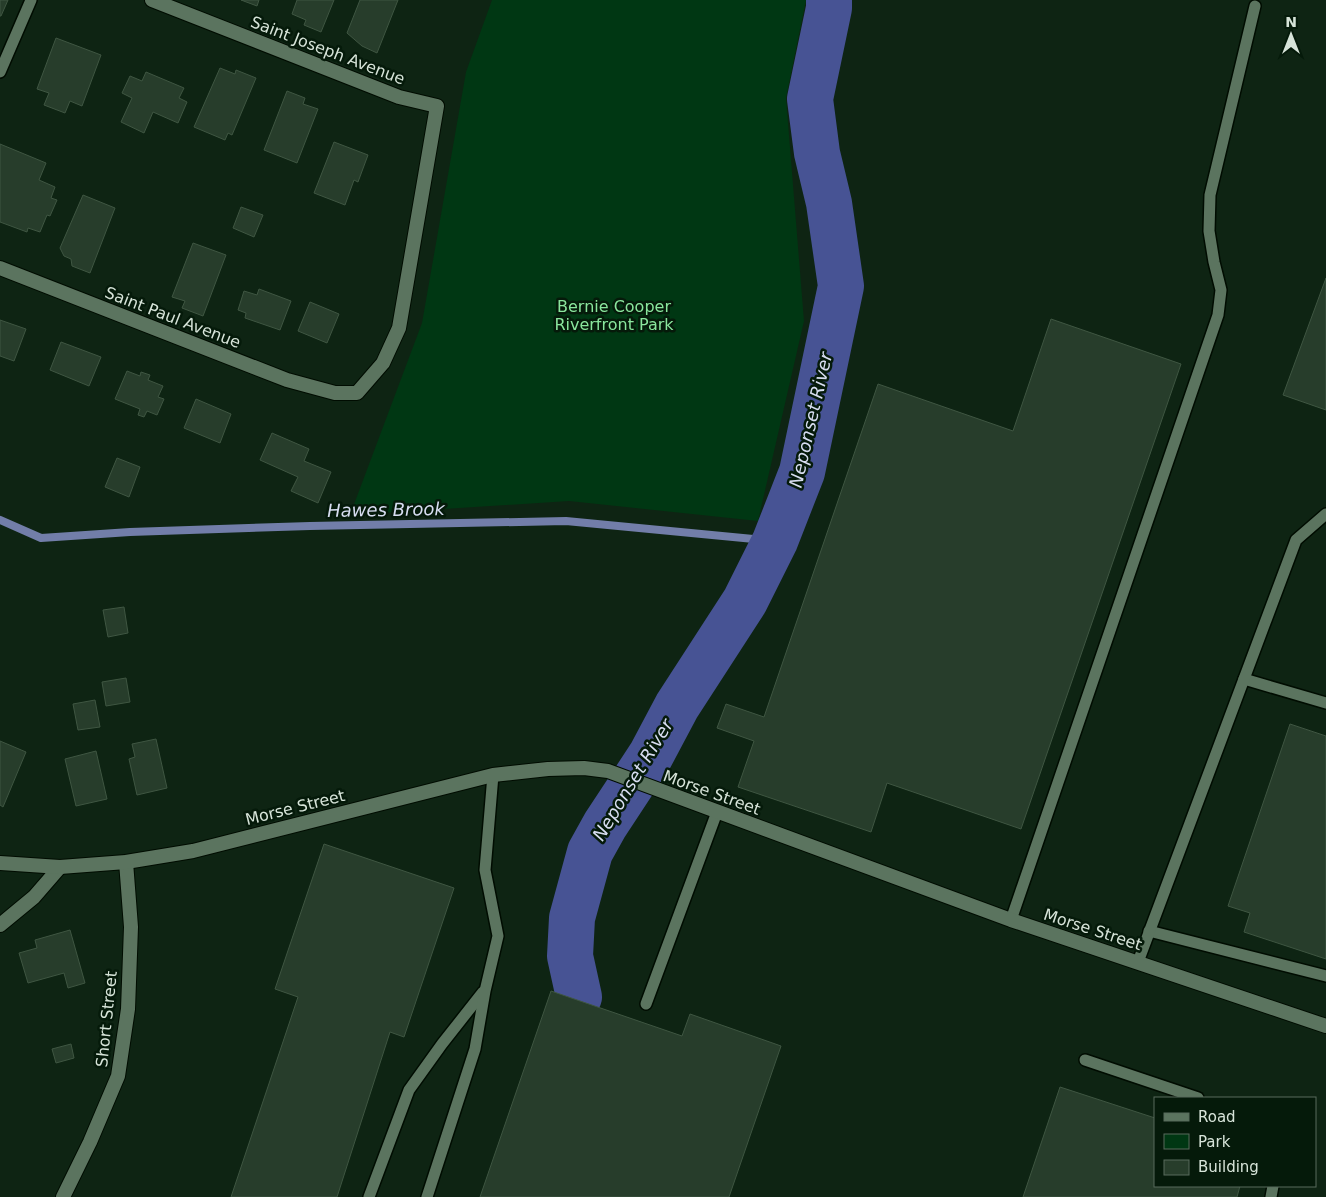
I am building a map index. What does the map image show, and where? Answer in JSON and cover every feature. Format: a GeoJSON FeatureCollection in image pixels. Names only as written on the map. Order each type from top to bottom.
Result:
{"type":"FeatureCollection","features":[{"type":"Feature","properties":{"kind":"street","name":"Saint Joseph Avenue"},"geometry":{"type":"LineString","coordinates":[[152,0],[399,97],[437,106],[399,328],[383,363],[357,393],[335,393]]}},
{"type":"Feature","properties":{"kind":"street","name":"Saint Paul Avenue"},"geometry":{"type":"LineString","coordinates":[[0,268],[287,380],[335,393]]}},
{"type":"Feature","properties":{"kind":"street","name":"Morse Street"},"geometry":{"type":"LineString","coordinates":[[60,867],[126,862],[194,851],[493,775],[548,769],[584,768],[608,772],[1011,920],[1326,1026]]}},
{"type":"Feature","properties":{"kind":"street","name":"Short Street"},"geometry":{"type":"LineString","coordinates":[[63,1197],[90,1142],[118,1076],[128,1009],[131,927],[126,862]]}},
{"type":"Feature","properties":{"kind":"street"},"geometry":{"type":"LineString","coordinates":[[0,863],[6,865],[60,867]]}},
{"type":"Feature","properties":{"kind":"street"},"geometry":{"type":"LineString","coordinates":[[0,925],[34,897],[60,867]]}},
{"type":"Feature","properties":{"kind":"lane"},"geometry":{"type":"LineString","coordinates":[[0,72],[31,0]]}},
{"type":"Feature","properties":{"kind":"lane"},"geometry":{"type":"LineString","coordinates":[[1011,920],[1218,315],[1220,290],[1209,231],[1210,195],[1255,6]]}},
{"type":"Feature","properties":{"kind":"lane"},"geometry":{"type":"LineString","coordinates":[[1138,962],[1296,540],[1326,514]]}},
{"type":"Feature","properties":{"kind":"lane"},"geometry":{"type":"LineString","coordinates":[[1244,679],[1326,704]]}},
{"type":"Feature","properties":{"kind":"lane"},"geometry":{"type":"LineString","coordinates":[[427,1197],[475,1049],[484,991],[498,936],[484,870],[493,775]]}},
{"type":"Feature","properties":{"kind":"lane"},"geometry":{"type":"LineString","coordinates":[[646,1004],[717,812]]}},
{"type":"Feature","properties":{"kind":"lane"},"geometry":{"type":"LineString","coordinates":[[1149,931],[1326,976]]}},
{"type":"Feature","properties":{"kind":"lane"},"geometry":{"type":"LineString","coordinates":[[368,1197],[409,1090],[484,991]]}},
{"type":"Feature","properties":{"kind":"lane"},"geometry":{"type":"LineString","coordinates":[[1085,1060],[1195,1097]]}},
{"type":"Feature","properties":{"kind":"green space","name":"Bernie Cooper Riverfront Park"},"geometry":{"type":"Polygon","coordinates":[[[492,0],[806,0],[786,98],[804,321],[758,521],[569,501],[350,515],[422,323],[466,72],[492,0]]]}},
{"type":"Feature","properties":{"kind":"building"},"geometry":{"type":"Polygon","coordinates":[[[0,0],[8,0],[1,16],[0,16],[0,0]]]}},
{"type":"Feature","properties":{"kind":"building"},"geometry":{"type":"Polygon","coordinates":[[[241,0],[259,0],[257,6],[241,0]]]}},
{"type":"Feature","properties":{"kind":"building"},"geometry":{"type":"Polygon","coordinates":[[[297,0],[334,0],[321,32],[304,25],[306,20],[292,14],[297,0]]]}},
{"type":"Feature","properties":{"kind":"building"},"geometry":{"type":"Polygon","coordinates":[[[360,0],[398,0],[377,53],[362,46],[347,33],[360,0]]]}},
{"type":"Feature","properties":{"kind":"building"},"geometry":{"type":"Polygon","coordinates":[[[56,38],[101,55],[82,106],[70,101],[65,113],[44,105],[49,93],[37,89],[56,38]]]}},
{"type":"Feature","properties":{"kind":"building"},"geometry":{"type":"Polygon","coordinates":[[[220,68],[235,74],[236,70],[256,78],[232,135],[228,133],[225,140],[194,127],[220,68]]]}},
{"type":"Feature","properties":{"kind":"building"},"geometry":{"type":"Polygon","coordinates":[[[146,72],[184,88],[179,98],[187,102],[178,123],[153,112],[144,133],[121,122],[132,98],[122,93],[130,76],[142,81],[146,72]]]}},
{"type":"Feature","properties":{"kind":"building"},"geometry":{"type":"Polygon","coordinates":[[[287,91],[305,98],[303,104],[318,109],[297,163],[264,150],[287,91]]]}},
{"type":"Feature","properties":{"kind":"building"},"geometry":{"type":"Polygon","coordinates":[[[334,142],[368,155],[358,182],[354,180],[345,205],[314,193],[334,142]]]}},
{"type":"Feature","properties":{"kind":"building"},"geometry":{"type":"Polygon","coordinates":[[[0,144],[46,163],[39,180],[55,187],[51,198],[57,200],[50,216],[47,215],[40,232],[28,228],[27,232],[0,222],[0,144]]]}},
{"type":"Feature","properties":{"kind":"building"},"geometry":{"type":"Polygon","coordinates":[[[83,195],[115,208],[90,273],[72,266],[71,259],[64,256],[60,248],[83,195]]]}},
{"type":"Feature","properties":{"kind":"building"},"geometry":{"type":"Polygon","coordinates":[[[241,207],[263,215],[254,237],[233,228],[241,207]]]}},
{"type":"Feature","properties":{"kind":"building"},"geometry":{"type":"Polygon","coordinates":[[[193,243],[226,255],[203,316],[182,308],[185,301],[172,297],[193,243]]]}},
{"type":"Feature","properties":{"kind":"building"},"geometry":{"type":"Polygon","coordinates":[[[1326,278],[1326,410],[1283,395],[1326,278]]]}},
{"type":"Feature","properties":{"kind":"building"},"geometry":{"type":"Polygon","coordinates":[[[259,289],[291,301],[280,330],[245,318],[246,313],[238,310],[244,291],[257,295],[259,289]]]}},
{"type":"Feature","properties":{"kind":"building"},"geometry":{"type":"Polygon","coordinates":[[[310,302],[339,314],[327,343],[298,331],[310,302]]]}},
{"type":"Feature","properties":{"kind":"building"},"geometry":{"type":"Polygon","coordinates":[[[1051,319],[1181,364],[1021,829],[887,783],[871,832],[738,787],[754,741],[717,728],[726,704],[764,717],[878,384],[1013,431],[1051,319]]]}},
{"type":"Feature","properties":{"kind":"building"},"geometry":{"type":"Polygon","coordinates":[[[0,320],[26,329],[14,361],[0,356],[0,320]]]}},
{"type":"Feature","properties":{"kind":"building"},"geometry":{"type":"Polygon","coordinates":[[[61,342],[101,357],[89,386],[50,370],[61,342]]]}},
{"type":"Feature","properties":{"kind":"building"},"geometry":{"type":"Polygon","coordinates":[[[127,371],[140,376],[141,372],[150,375],[148,380],[163,386],[158,397],[164,399],[157,415],[147,411],[144,417],[138,415],[140,409],[115,399],[127,371]]]}},
{"type":"Feature","properties":{"kind":"building"},"geometry":{"type":"Polygon","coordinates":[[[196,399],[231,414],[220,443],[184,428],[196,399]]]}},
{"type":"Feature","properties":{"kind":"building"},"geometry":{"type":"Polygon","coordinates":[[[272,433],[309,449],[304,461],[331,472],[318,503],[291,491],[298,477],[260,460],[272,433]]]}},
{"type":"Feature","properties":{"kind":"building"},"geometry":{"type":"Polygon","coordinates":[[[117,458],[140,467],[129,497],[105,487],[117,458]]]}},
{"type":"Feature","properties":{"kind":"building"},"geometry":{"type":"Polygon","coordinates":[[[124,607],[128,633],[108,637],[103,610],[124,607]]]}},
{"type":"Feature","properties":{"kind":"building"},"geometry":{"type":"Polygon","coordinates":[[[126,678],[130,702],[106,706],[102,682],[126,678]]]}},
{"type":"Feature","properties":{"kind":"building"},"geometry":{"type":"Polygon","coordinates":[[[95,700],[100,727],[78,730],[73,704],[95,700]]]}},
{"type":"Feature","properties":{"kind":"building"},"geometry":{"type":"Polygon","coordinates":[[[1290,724],[1326,736],[1326,959],[1244,932],[1250,913],[1228,906],[1290,724]]]}},
{"type":"Feature","properties":{"kind":"building"},"geometry":{"type":"Polygon","coordinates":[[[156,739],[167,788],[137,795],[129,759],[135,757],[132,744],[156,739]]]}},
{"type":"Feature","properties":{"kind":"building"},"geometry":{"type":"Polygon","coordinates":[[[0,741],[26,752],[3,807],[0,805],[0,741]]]}},
{"type":"Feature","properties":{"kind":"building"},"geometry":{"type":"Polygon","coordinates":[[[96,751],[107,799],[76,806],[65,759],[96,751]]]}},
{"type":"Feature","properties":{"kind":"building"},"geometry":{"type":"Polygon","coordinates":[[[324,844],[454,888],[404,1037],[390,1032],[337,1197],[231,1197],[298,997],[275,989],[324,844]]]}},
{"type":"Feature","properties":{"kind":"building"},"geometry":{"type":"Polygon","coordinates":[[[70,930],[85,983],[68,988],[64,973],[28,983],[19,953],[37,948],[35,940],[70,930]]]}},
{"type":"Feature","properties":{"kind":"building"},"geometry":{"type":"Polygon","coordinates":[[[551,991],[682,1036],[690,1014],[781,1046],[729,1197],[480,1197],[551,991]]]}},
{"type":"Feature","properties":{"kind":"building"},"geometry":{"type":"Polygon","coordinates":[[[71,1044],[74,1058],[56,1063],[52,1049],[71,1044]]]}},
{"type":"Feature","properties":{"kind":"building"},"geometry":{"type":"Polygon","coordinates":[[[1060,1087],[1154,1118],[1154,1187],[1240,1187],[1237,1197],[1023,1197],[1060,1087]]]}},
{"type":"Feature","properties":{"kind":"waterway","name":"Neponset River"},"geometry":{"type":"LineString","coordinates":[[579,997],[570,956],[572,918],[590,852],[605,825],[651,755],[677,706],[745,601],[775,541],[802,472],[841,286],[829,203],[817,153],[810,99],[829,8],[829,0]]}},
{"type":"Feature","properties":{"kind":"waterway","name":"Hawes Brook"},"geometry":{"type":"LineString","coordinates":[[0,520],[41,538],[130,532],[310,526],[566,521],[775,541]]}}]}
